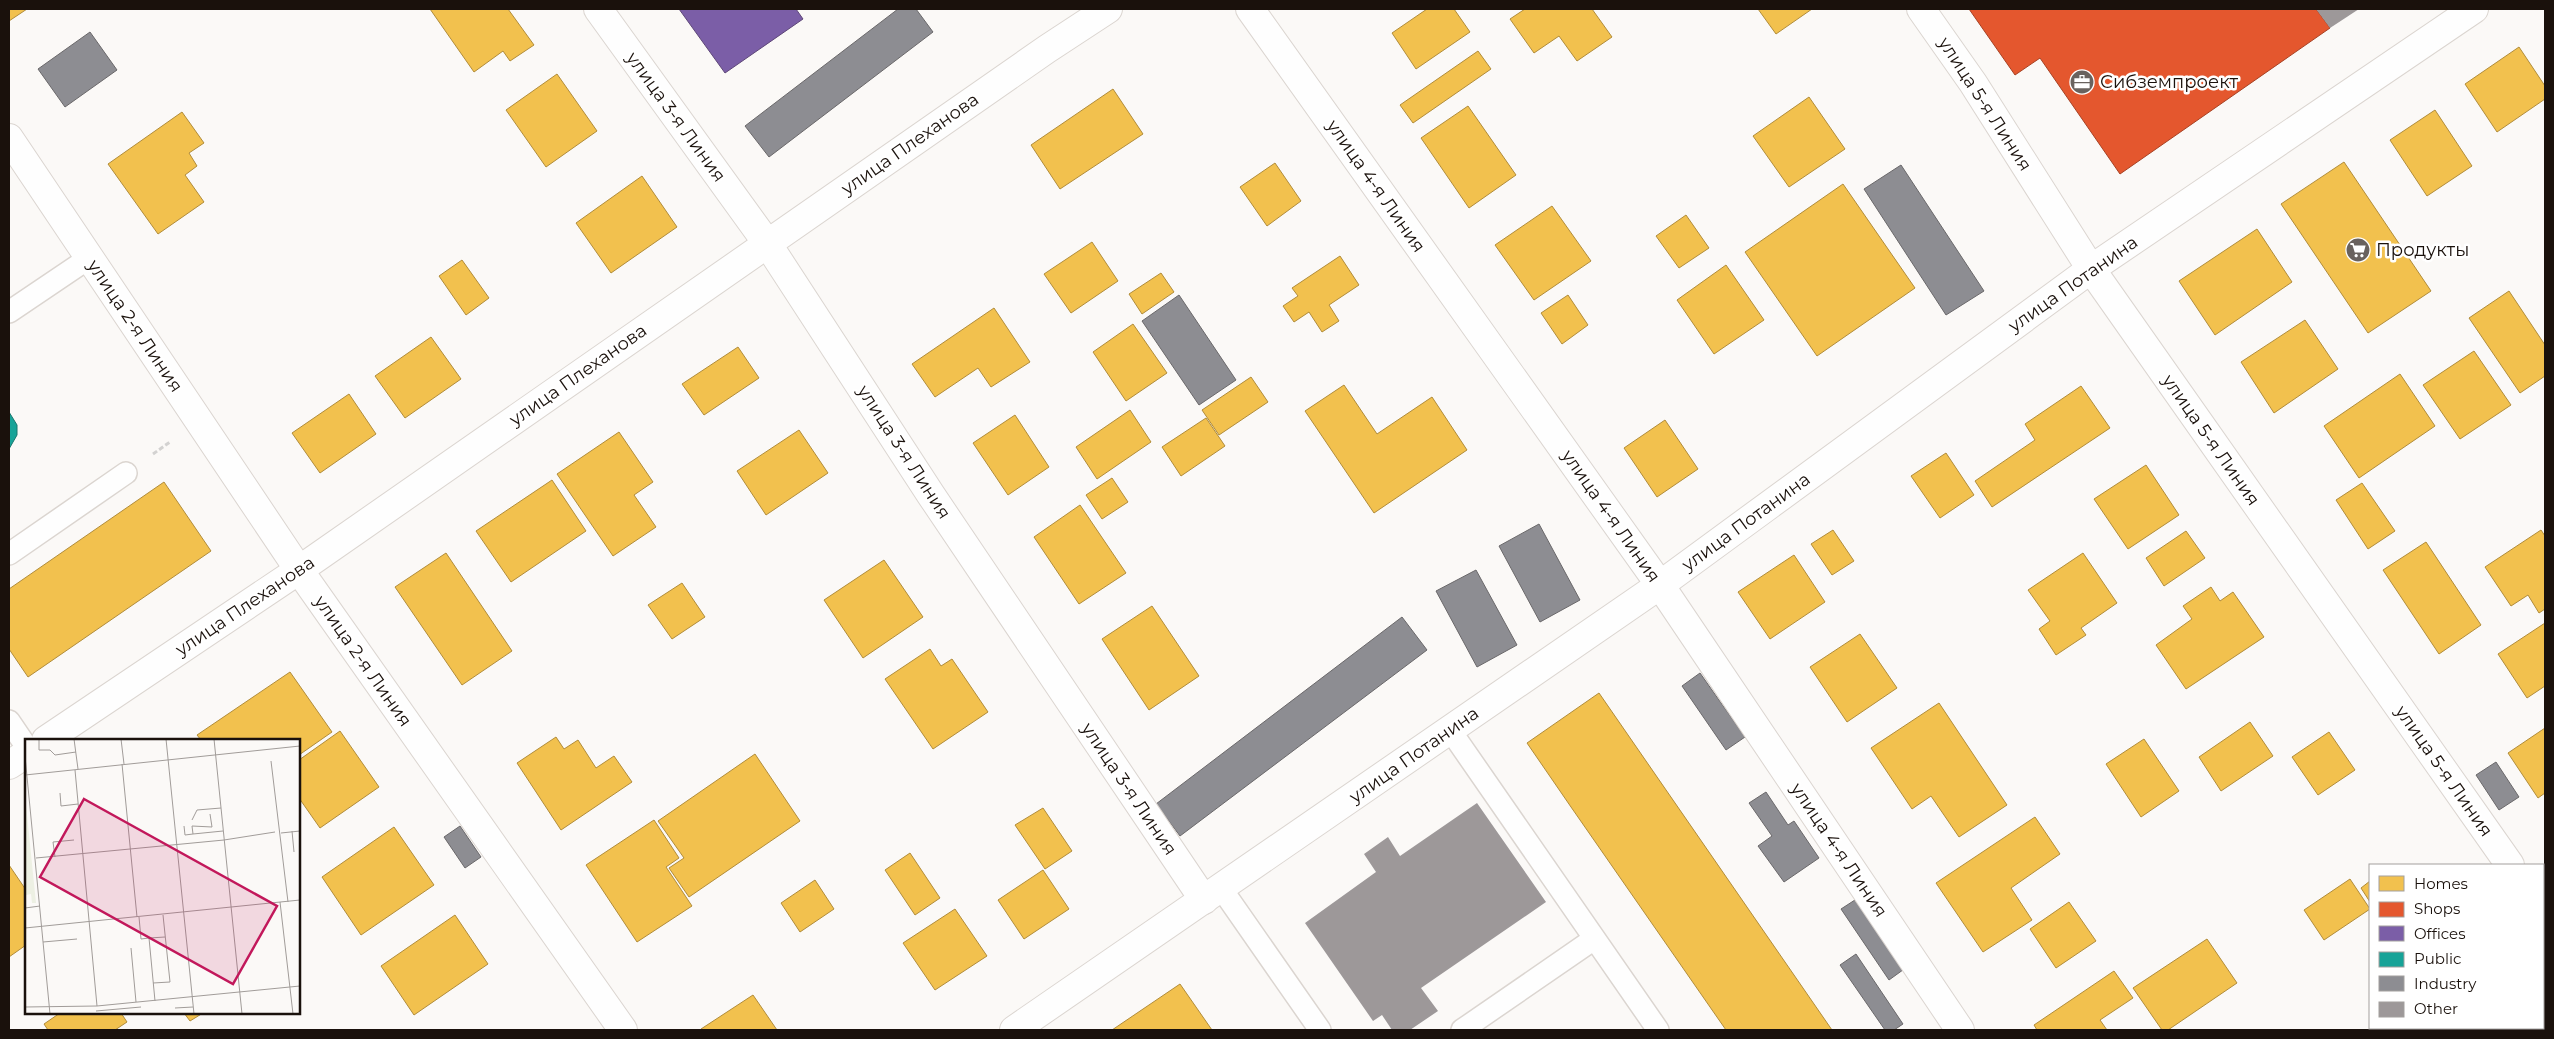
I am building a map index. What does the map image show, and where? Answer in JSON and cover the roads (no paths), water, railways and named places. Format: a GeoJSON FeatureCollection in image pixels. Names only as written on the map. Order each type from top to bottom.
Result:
{"type":"FeatureCollection","features":[{"type":"Feature","properties":{"kind":"street","name":"улица 3-я Линия"},"geometry":{"type":"LineString","coordinates":[[598,9],[767,243],[931,495],[1213,894]]}},
{"type":"Feature","properties":{"kind":"street","name":"улица Плеханова"},"geometry":{"type":"LineString","coordinates":[[47,739],[299,570],[767,243],[1108,9]]}},
{"type":"Feature","properties":{"kind":"street","name":"улица 4-я Линия"},"geometry":{"type":"LineString","coordinates":[[1250,9],[1660,585],[1960,1030]]}},
{"type":"Feature","properties":{"kind":"street","name":"улица 5-я Линия"},"geometry":{"type":"LineString","coordinates":[[1921,9],[1974,83],[2092,269],[2509,864]]}},
{"type":"Feature","properties":{"kind":"street","name":"улица Потанина"},"geometry":{"type":"LineString","coordinates":[[1014,1030],[1660,585],[2092,269],[2474,9]]}},
{"type":"Feature","properties":{"kind":"street","name":"улица 2-я Линия"},"geometry":{"type":"LineString","coordinates":[[9,138],[299,570],[623,1030]]}},
{"type":"Feature","properties":{"kind":"street"},"geometry":{"type":"LineString","coordinates":[[9,765],[25,755]]}},
{"type":"Feature","properties":{"kind":"lane"},"geometry":{"type":"LineString","coordinates":[[9,312],[89,258]]}},
{"type":"Feature","properties":{"kind":"lane"},"geometry":{"type":"LineString","coordinates":[[9,554],[126,473]]}},
{"type":"Feature","properties":{"kind":"lane"},"geometry":{"type":"LineString","coordinates":[[9,721],[25,745]]}},
{"type":"Feature","properties":{"kind":"lane"},"geometry":{"type":"LineString","coordinates":[[1450,730],[1658,1030]]}},
{"type":"Feature","properties":{"kind":"lane"},"geometry":{"type":"LineString","coordinates":[[1213,894],[1320,1030]]}},
{"type":"Feature","properties":{"kind":"lane"},"geometry":{"type":"LineString","coordinates":[[1462,1030],[1594,939]]}},
{"type":"Feature","properties":{"kind":"place","name":"Сибземпроект"},"geometry":{"type":"Point","coordinates":[2082,82]}},
{"type":"Feature","properties":{"kind":"place","name":"Продукты"},"geometry":{"type":"Point","coordinates":[2358,250]}}]}
